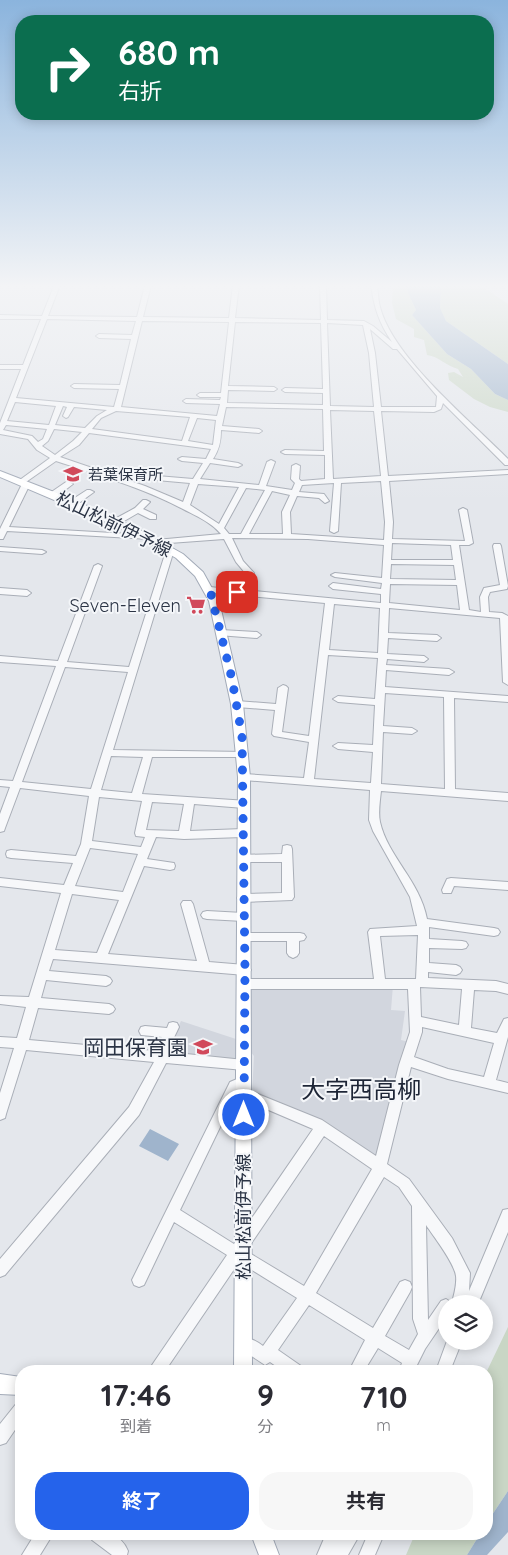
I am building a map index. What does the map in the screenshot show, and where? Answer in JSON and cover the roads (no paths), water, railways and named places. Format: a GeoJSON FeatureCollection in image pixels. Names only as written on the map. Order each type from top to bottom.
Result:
{"type":"FeatureCollection","features":[{"type":"Feature","properties":{"kind":"main road","name":"松山松前伊予線"},"geometry":{"type":"LineString","coordinates":[[0,474],[74,503],[170,550],[192,566],[210,590],[238,704],[244,777],[243,917],[245,977],[241,1251],[243,1365]]}},
{"type":"Feature","properties":{"kind":"main road"},"geometry":{"type":"LineString","coordinates":[[263,1540],[269,1555]]}},
{"type":"Feature","properties":{"kind":"street"},"geometry":{"type":"LineString","coordinates":[[29,358],[0,432],[30,437],[55,458],[185,506],[220,529],[227,536],[239,563],[251,576],[250,592]]}},
{"type":"Feature","properties":{"kind":"street"},"geometry":{"type":"LineString","coordinates":[[117,408],[130,358]]}},
{"type":"Feature","properties":{"kind":"street"},"geometry":{"type":"LineString","coordinates":[[185,506],[195,481],[209,461],[215,447],[228,358]]}},
{"type":"Feature","properties":{"kind":"street"},"geometry":{"type":"LineString","coordinates":[[325,358],[327,454],[334,481],[334,531]]}},
{"type":"Feature","properties":{"kind":"street"},"geometry":{"type":"LineString","coordinates":[[243,1345],[250,1346],[265,1357],[307,1295],[381,1166],[407,1060],[416,1032],[418,983],[423,967],[422,926],[418,900],[388,853],[374,820],[388,542],[385,478],[373,358]]}},
{"type":"Feature","properties":{"kind":"street"},"geometry":{"type":"LineString","coordinates":[[299,483],[508,472],[508,463],[440,396],[407,358]]}},
{"type":"Feature","properties":{"kind":"street"},"geometry":{"type":"LineString","coordinates":[[0,367],[25,367]]}},
{"type":"Feature","properties":{"kind":"street"},"geometry":{"type":"LineString","coordinates":[[74,386],[122,387]]}},
{"type":"Feature","properties":{"kind":"street"},"geometry":{"type":"LineString","coordinates":[[186,401],[223,398],[274,389]]}},
{"type":"Feature","properties":{"kind":"street"},"geometry":{"type":"LineString","coordinates":[[285,390],[326,391]]}},
{"type":"Feature","properties":{"kind":"street"},"geometry":{"type":"LineString","coordinates":[[200,395],[326,408],[379,409],[438,409],[440,396]]}},
{"type":"Feature","properties":{"kind":"street"},"geometry":{"type":"LineString","coordinates":[[13,400],[117,408],[259,427]]}},
{"type":"Feature","properties":{"kind":"street"},"geometry":{"type":"LineString","coordinates":[[38,445],[46,440],[61,403]]}},
{"type":"Feature","properties":{"kind":"street"},"geometry":{"type":"LineString","coordinates":[[66,416],[72,404]]}},
{"type":"Feature","properties":{"kind":"street"},"geometry":{"type":"LineString","coordinates":[[117,408],[102,415],[76,443],[24,483],[2,533],[151,540],[227,536],[469,543],[463,510]]}},
{"type":"Feature","properties":{"kind":"street"},"geometry":{"type":"LineString","coordinates":[[102,415],[117,418]]}},
{"type":"Feature","properties":{"kind":"street"},"geometry":{"type":"LineString","coordinates":[[184,444],[194,417]]}},
{"type":"Feature","properties":{"kind":"street"},"geometry":{"type":"LineString","coordinates":[[4,423],[88,430],[215,447]]}},
{"type":"Feature","properties":{"kind":"street"},"geometry":{"type":"LineString","coordinates":[[285,452],[327,454]]}},
{"type":"Feature","properties":{"kind":"street"},"geometry":{"type":"LineString","coordinates":[[182,459],[238,466]]}},
{"type":"Feature","properties":{"kind":"street"},"geometry":{"type":"LineString","coordinates":[[243,537],[266,487],[271,462]]}},
{"type":"Feature","properties":{"kind":"street"},"geometry":{"type":"LineString","coordinates":[[296,466],[295,479],[299,483]]}},
{"type":"Feature","properties":{"kind":"street"},"geometry":{"type":"LineString","coordinates":[[145,477],[266,487],[321,496],[325,501]]}},
{"type":"Feature","properties":{"kind":"street"},"geometry":{"type":"LineString","coordinates":[[158,495],[170,479]]}},
{"type":"Feature","properties":{"kind":"street"},"geometry":{"type":"LineString","coordinates":[[287,537],[286,512],[299,483]]}},
{"type":"Feature","properties":{"kind":"street"},"geometry":{"type":"LineString","coordinates":[[53,495],[69,484]]}},
{"type":"Feature","properties":{"kind":"street"},"geometry":{"type":"LineString","coordinates":[[220,529],[244,485]]}},
{"type":"Feature","properties":{"kind":"street"},"geometry":{"type":"LineString","coordinates":[[74,503],[90,492]]}},
{"type":"Feature","properties":{"kind":"street"},"geometry":{"type":"LineString","coordinates":[[116,522],[138,510],[146,502]]}},
{"type":"Feature","properties":{"kind":"street"},"geometry":{"type":"LineString","coordinates":[[138,510],[152,517]]}},
{"type":"Feature","properties":{"kind":"street"},"geometry":{"type":"LineString","coordinates":[[455,543],[465,612]]}},
{"type":"Feature","properties":{"kind":"street"},"geometry":{"type":"LineString","coordinates":[[485,614],[484,597],[487,590],[504,587],[497,546]]}},
{"type":"Feature","properties":{"kind":"street"},"geometry":{"type":"LineString","coordinates":[[0,549],[42,552]]}},
{"type":"Feature","properties":{"kind":"street"},"geometry":{"type":"LineString","coordinates":[[0,1114],[68,889],[86,844],[95,794],[170,550]]}},
{"type":"Feature","properties":{"kind":"street"},"geometry":{"type":"LineString","coordinates":[[388,562],[458,563]]}},
{"type":"Feature","properties":{"kind":"street"},"geometry":{"type":"LineString","coordinates":[[0,828],[98,566]]}},
{"type":"Feature","properties":{"kind":"street"},"geometry":{"type":"LineString","coordinates":[[335,575],[386,581],[461,584]]}},
{"type":"Feature","properties":{"kind":"street"},"geometry":{"type":"LineString","coordinates":[[333,586],[386,592]]}},
{"type":"Feature","properties":{"kind":"street"},"geometry":{"type":"LineString","coordinates":[[210,590],[465,612],[504,618],[508,682]]}},
{"type":"Feature","properties":{"kind":"street"},"geometry":{"type":"LineString","coordinates":[[0,591],[27,593]]}},
{"type":"Feature","properties":{"kind":"street"},"geometry":{"type":"LineString","coordinates":[[309,782],[330,600]]}},
{"type":"Feature","properties":{"kind":"street"},"geometry":{"type":"LineString","coordinates":[[221,633],[257,634]]}},
{"type":"Feature","properties":{"kind":"street"},"geometry":{"type":"LineString","coordinates":[[383,635],[436,638]]}},
{"type":"Feature","properties":{"kind":"street"},"geometry":{"type":"LineString","coordinates":[[324,652],[424,659]]}},
{"type":"Feature","properties":{"kind":"street"},"geometry":{"type":"LineString","coordinates":[[0,659],[133,670]]}},
{"type":"Feature","properties":{"kind":"street"},"geometry":{"type":"LineString","coordinates":[[381,667],[450,672]]}},
{"type":"Feature","properties":{"kind":"street"},"geometry":{"type":"LineString","coordinates":[[283,688],[277,734],[314,740]]}},
{"type":"Feature","properties":{"kind":"street"},"geometry":{"type":"LineString","coordinates":[[380,690],[508,701]]}},
{"type":"Feature","properties":{"kind":"street"},"geometry":{"type":"LineString","coordinates":[[449,695],[450,792]]}},
{"type":"Feature","properties":{"kind":"street"},"geometry":{"type":"LineString","coordinates":[[338,699],[379,702]]}},
{"type":"Feature","properties":{"kind":"street"},"geometry":{"type":"LineString","coordinates":[[238,704],[280,707]]}},
{"type":"Feature","properties":{"kind":"street"},"geometry":{"type":"LineString","coordinates":[[378,728],[412,731]]}},
{"type":"Feature","properties":{"kind":"street"},"geometry":{"type":"LineString","coordinates":[[338,746],[377,749]]}},
{"type":"Feature","properties":{"kind":"street"},"geometry":{"type":"LineString","coordinates":[[108,753],[148,755],[242,754]]}},
{"type":"Feature","properties":{"kind":"street"},"geometry":{"type":"LineString","coordinates":[[136,797],[148,755]]}},
{"type":"Feature","properties":{"kind":"street"},"geometry":{"type":"LineString","coordinates":[[272,779],[273,767]]}},
{"type":"Feature","properties":{"kind":"street"},"geometry":{"type":"LineString","coordinates":[[244,777],[508,796]]}},
{"type":"Feature","properties":{"kind":"street"},"geometry":{"type":"LineString","coordinates":[[0,783],[95,794],[244,804]]}},
{"type":"Feature","properties":{"kind":"street"},"geometry":{"type":"LineString","coordinates":[[148,798],[140,833],[184,835],[243,833]]}},
{"type":"Feature","properties":{"kind":"street"},"geometry":{"type":"LineString","coordinates":[[184,835],[190,800]]}},
{"type":"Feature","properties":{"kind":"street"},"geometry":{"type":"LineString","coordinates":[[101,957],[152,834]]}},
{"type":"Feature","properties":{"kind":"street"},"geometry":{"type":"LineString","coordinates":[[86,844],[146,851]]}},
{"type":"Feature","properties":{"kind":"street"},"geometry":{"type":"LineString","coordinates":[[11,854],[80,860]]}},
{"type":"Feature","properties":{"kind":"street"},"geometry":{"type":"LineString","coordinates":[[243,858],[287,854],[288,897],[244,898]]}},
{"type":"Feature","properties":{"kind":"street"},"geometry":{"type":"LineString","coordinates":[[141,862],[170,866]]}},
{"type":"Feature","properties":{"kind":"street"},"geometry":{"type":"LineString","coordinates":[[0,882],[125,896]]}},
{"type":"Feature","properties":{"kind":"street"},"geometry":{"type":"LineString","coordinates":[[447,890],[451,882],[508,886]]}},
{"type":"Feature","properties":{"kind":"street"},"geometry":{"type":"LineString","coordinates":[[187,904],[204,967]]}},
{"type":"Feature","properties":{"kind":"street"},"geometry":{"type":"LineString","coordinates":[[207,915],[243,917]]}},
{"type":"Feature","properties":{"kind":"street"},"geometry":{"type":"LineString","coordinates":[[380,983],[374,932],[422,926],[494,932]]}},
{"type":"Feature","properties":{"kind":"street"},"geometry":{"type":"LineString","coordinates":[[244,937],[296,937],[293,953]]}},
{"type":"Feature","properties":{"kind":"street"},"geometry":{"type":"LineString","coordinates":[[423,943],[462,945]]}},
{"type":"Feature","properties":{"kind":"street"},"geometry":{"type":"LineString","coordinates":[[48,954],[204,967],[245,977],[496,986],[508,989]]}},
{"type":"Feature","properties":{"kind":"street"},"geometry":{"type":"LineString","coordinates":[[423,967],[456,970]]}},
{"type":"Feature","properties":{"kind":"street"},"geometry":{"type":"LineString","coordinates":[[42,975],[106,981]]}},
{"type":"Feature","properties":{"kind":"street"},"geometry":{"type":"LineString","coordinates":[[465,1031],[468,985]]}},
{"type":"Feature","properties":{"kind":"street"},"geometry":{"type":"LineString","coordinates":[[2,1000],[109,1009]]}},
{"type":"Feature","properties":{"kind":"street"},"geometry":{"type":"LineString","coordinates":[[416,1021],[501,1040]]}},
{"type":"Feature","properties":{"kind":"street"},"geometry":{"type":"LineString","coordinates":[[488,1084],[508,1023]]}},
{"type":"Feature","properties":{"kind":"street"},"geometry":{"type":"LineString","coordinates":[[0,1270],[134,1111],[172,1030],[145,1031]]}},
{"type":"Feature","properties":{"kind":"street"},"geometry":{"type":"LineString","coordinates":[[0,1042],[244,1065]]}},
{"type":"Feature","properties":{"kind":"street"},"geometry":{"type":"LineString","coordinates":[[407,1060],[508,1088]]}},
{"type":"Feature","properties":{"kind":"street"},"geometry":{"type":"LineString","coordinates":[[139,1280],[234,1086],[244,1080]]}},
{"type":"Feature","properties":{"kind":"street"},"geometry":{"type":"LineString","coordinates":[[244,1097],[253,1098],[322,1127],[404,1183],[451,1250],[463,1273],[461,1295]]}},
{"type":"Feature","properties":{"kind":"street"},"geometry":{"type":"LineString","coordinates":[[160,1365],[241,1251],[322,1127]]}},
{"type":"Feature","properties":{"kind":"street"},"geometry":{"type":"LineString","coordinates":[[420,1204],[420,1319],[426,1336]]}},
{"type":"Feature","properties":{"kind":"street"},"geometry":{"type":"LineString","coordinates":[[172,1213],[241,1251],[375,1338],[409,1365],[438,1318]]}},
{"type":"Feature","properties":{"kind":"street"},"geometry":{"type":"LineString","coordinates":[[475,1295],[508,1216]]}},
{"type":"Feature","properties":{"kind":"street"},"geometry":{"type":"LineString","coordinates":[[454,1295],[463,1286]]}},
{"type":"Feature","properties":{"kind":"street"},"geometry":{"type":"LineString","coordinates":[[359,1365],[404,1287]]}},
{"type":"Feature","properties":{"kind":"street"},"geometry":{"type":"LineString","coordinates":[[445,1365],[451,1350]]}},
{"type":"Feature","properties":{"kind":"street"},"geometry":{"type":"LineString","coordinates":[[268,1352],[287,1365]]}},
{"type":"Feature","properties":{"kind":"street"},"geometry":{"type":"LineString","coordinates":[[0,1437],[15,1417]]}},
{"type":"Feature","properties":{"kind":"street"},"geometry":{"type":"LineString","coordinates":[[31,1554],[40,1540]]}},
{"type":"Feature","properties":{"kind":"street"},"geometry":{"type":"LineString","coordinates":[[106,1540],[120,1550]]}},
{"type":"Feature","properties":{"kind":"street"},"geometry":{"type":"LineString","coordinates":[[325,1555],[332,1540]]}},
{"type":"Feature","properties":{"kind":"street"},"geometry":{"type":"LineString","coordinates":[[338,1555],[348,1540]]}},
{"type":"Feature","properties":{"kind":"street"},"geometry":{"type":"LineString","coordinates":[[367,1555],[373,1540]]}},
{"type":"Feature","properties":{"kind":"water"},"geometry":{"type":"Polygon","coordinates":[[[453,358],[499,358],[508,364],[508,400],[495,394],[471,369],[453,358]]]}},
{"type":"Feature","properties":{"kind":"water"},"geometry":{"type":"Polygon","coordinates":[[[150,1129],[179,1144],[168,1161],[139,1146],[150,1129]]]}},
{"type":"Feature","properties":{"kind":"water"},"geometry":{"type":"Polygon","coordinates":[[[508,1491],[508,1532],[487,1555],[467,1555],[476,1540],[493,1540],[493,1514],[508,1491]]]}},
{"type":"Feature","properties":{"kind":"place","name":"若葉保育所"},"geometry":{"type":"Point","coordinates":[73,474]}},
{"type":"Feature","properties":{"kind":"place","name":"Seven-Eleven"},"geometry":{"type":"Point","coordinates":[196,605]}},
{"type":"Feature","properties":{"kind":"place","name":"岡田保育園"},"geometry":{"type":"Point","coordinates":[203,1047]}},
{"type":"Feature","properties":{"kind":"district","name":"大字西高柳"},"geometry":{"type":"Point","coordinates":[361,1089]}}]}
